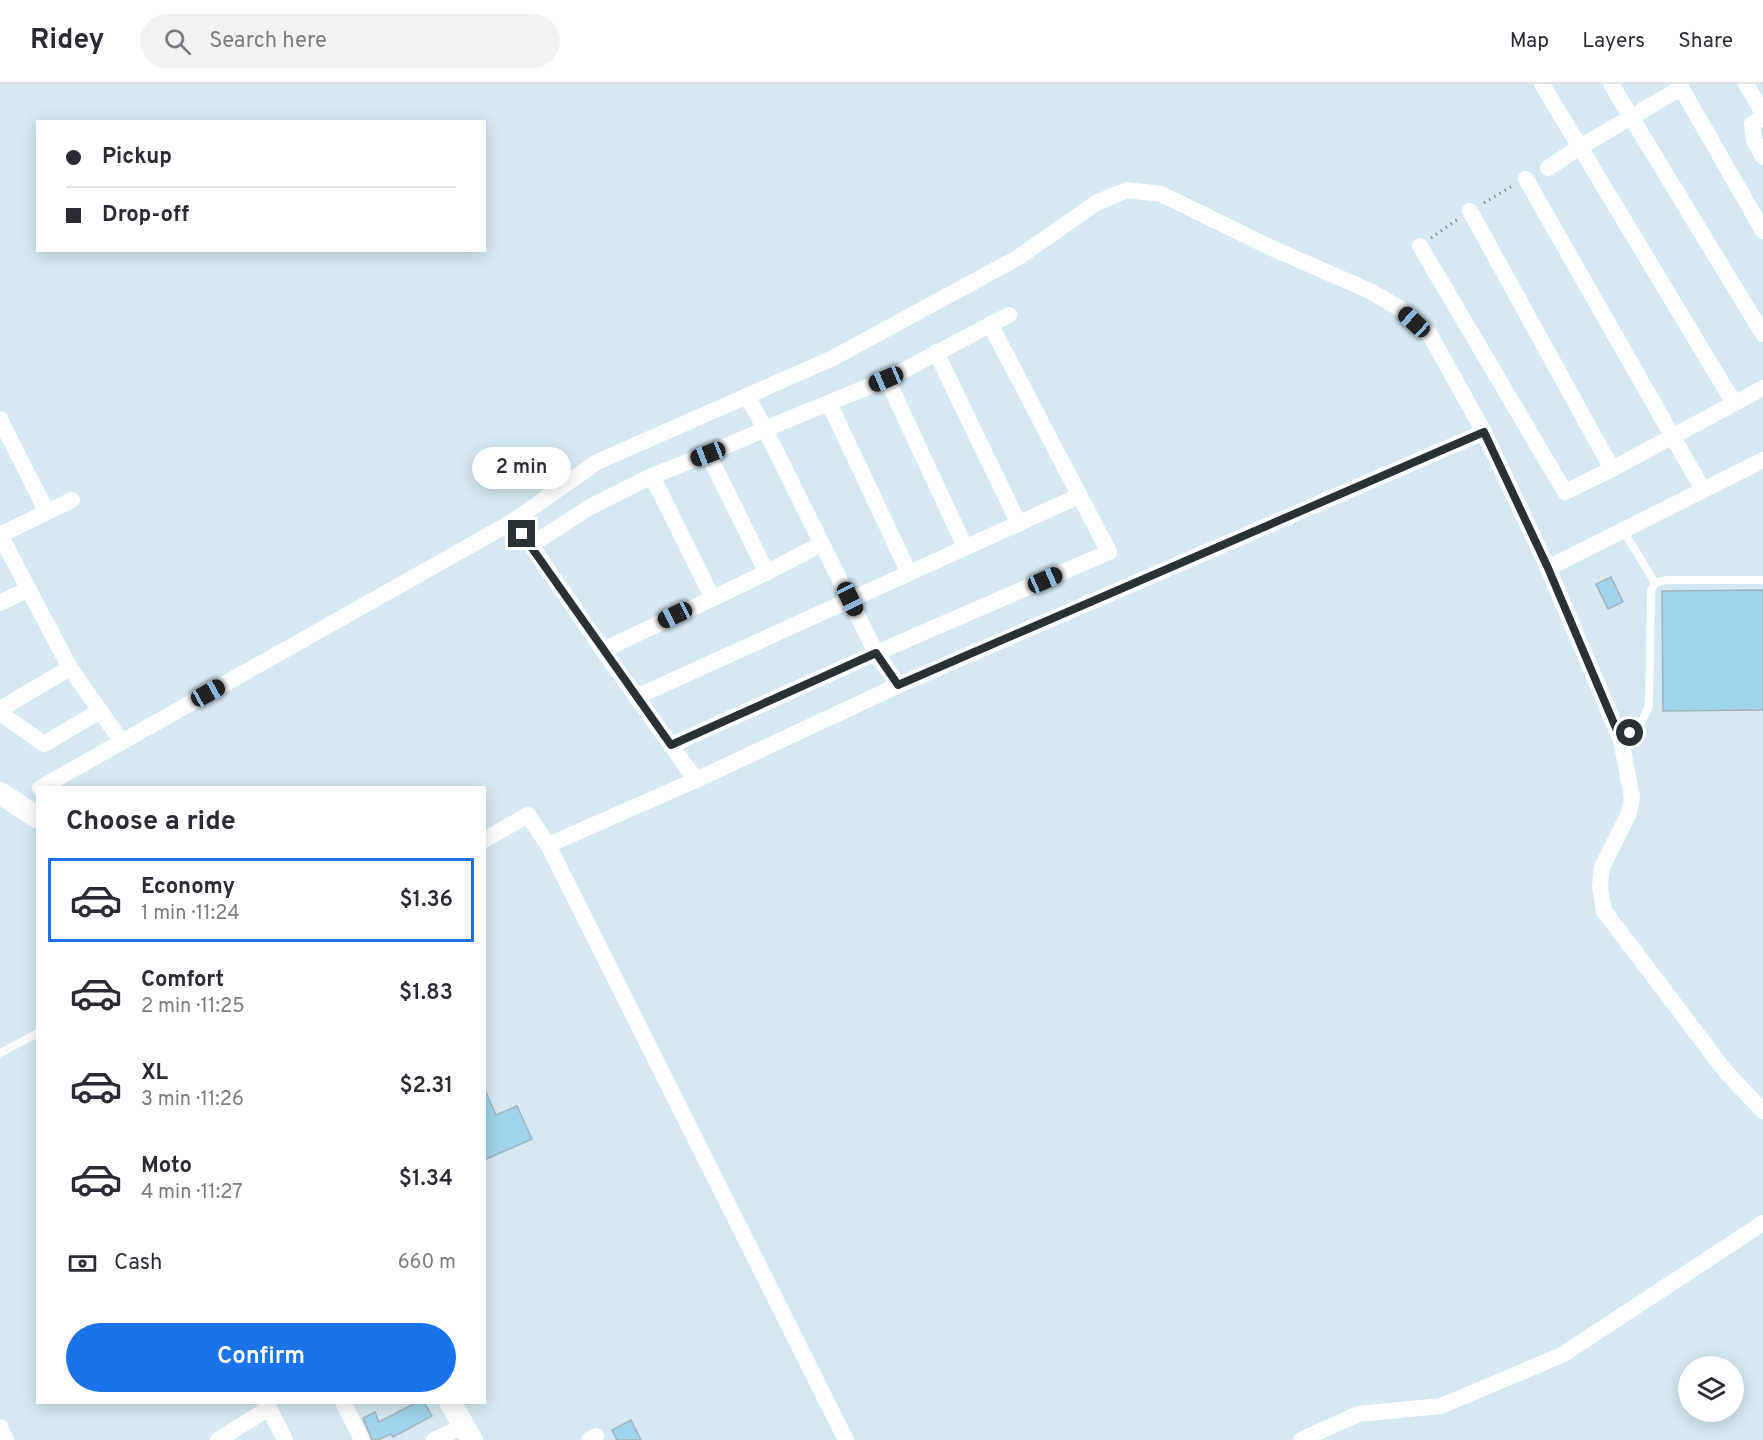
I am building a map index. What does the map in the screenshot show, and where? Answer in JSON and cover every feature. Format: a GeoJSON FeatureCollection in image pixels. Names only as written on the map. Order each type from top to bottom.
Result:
{"type":"FeatureCollection","features":[{"type":"Feature","properties":{"kind":"main road"},"geometry":{"type":"LineString","coordinates":[[7,798],[36,817]]}},
{"type":"Feature","properties":{"kind":"main road"},"geometry":{"type":"LineString","coordinates":[[451,1404],[468,1433]]}},
{"type":"Feature","properties":{"kind":"street"},"geometry":{"type":"LineString","coordinates":[[1542,84],[1734,403]]}},
{"type":"Feature","properties":{"kind":"street"},"geometry":{"type":"LineString","coordinates":[[1611,84],[1763,334]]}},
{"type":"Feature","properties":{"kind":"street"},"geometry":{"type":"LineString","coordinates":[[1746,84],[1763,113]]}},
{"type":"Feature","properties":{"kind":"street"},"geometry":{"type":"LineString","coordinates":[[1548,168],[1680,86],[1763,231]]}},
{"type":"Feature","properties":{"kind":"street"},"geometry":{"type":"LineString","coordinates":[[1763,118],[1752,124],[1754,140],[1763,157]]}},
{"type":"Feature","properties":{"kind":"street"},"geometry":{"type":"LineString","coordinates":[[1526,178],[1703,490]]}},
{"type":"Feature","properties":{"kind":"street"},"geometry":{"type":"LineString","coordinates":[[43,786],[512,522],[597,462],[833,358],[1018,257],[1096,203],[1127,190],[1161,194],[1275,250],[1370,291],[1399,308],[1430,335],[1484,432],[1548,568],[1621,740],[1632,798],[1629,813],[1602,867],[1600,886],[1604,911],[1726,1072],[1763,1111]]}},
{"type":"Feature","properties":{"kind":"street"},"geometry":{"type":"LineString","coordinates":[[1470,211],[1612,469]]}},
{"type":"Feature","properties":{"kind":"street"},"geometry":{"type":"LineString","coordinates":[[1420,246],[1565,492],[1763,388]]}},
{"type":"Feature","properties":{"kind":"street"},"geometry":{"type":"LineString","coordinates":[[531,545],[590,507],[652,476],[886,379],[1009,315]]}},
{"type":"Feature","properties":{"kind":"street"},"geometry":{"type":"LineString","coordinates":[[671,745],[1109,552],[990,324]]}},
{"type":"Feature","properties":{"kind":"street"},"geometry":{"type":"LineString","coordinates":[[936,352],[1019,524]]}},
{"type":"Feature","properties":{"kind":"street"},"geometry":{"type":"LineString","coordinates":[[886,379],[965,547]]}},
{"type":"Feature","properties":{"kind":"street"},"geometry":{"type":"LineString","coordinates":[[747,396],[876,653],[898,685]]}},
{"type":"Feature","properties":{"kind":"street"},"geometry":{"type":"LineString","coordinates":[[830,403],[909,573]]}},
{"type":"Feature","properties":{"kind":"street"},"geometry":{"type":"LineString","coordinates":[[0,419],[47,512]]}},
{"type":"Feature","properties":{"kind":"street"},"geometry":{"type":"LineString","coordinates":[[548,845],[696,780],[898,685],[1484,432]]}},
{"type":"Feature","properties":{"kind":"street"},"geometry":{"type":"LineString","coordinates":[[708,454],[767,573]]}},
{"type":"Feature","properties":{"kind":"street"},"geometry":{"type":"LineString","coordinates":[[1548,568],[1763,460]]}},
{"type":"Feature","properties":{"kind":"street"},"geometry":{"type":"LineString","coordinates":[[652,476],[712,597]]}},
{"type":"Feature","properties":{"kind":"street"},"geometry":{"type":"LineString","coordinates":[[636,697],[1079,496]]}},
{"type":"Feature","properties":{"kind":"street"},"geometry":{"type":"LineString","coordinates":[[72,500],[0,535],[70,668],[122,742]]}},
{"type":"Feature","properties":{"kind":"street"},"geometry":{"type":"LineString","coordinates":[[512,522],[531,545],[696,780]]}},
{"type":"Feature","properties":{"kind":"street"},"geometry":{"type":"LineString","coordinates":[[603,650],[767,573],[821,544]]}},
{"type":"Feature","properties":{"kind":"street"},"geometry":{"type":"LineString","coordinates":[[0,603],[29,589]]}},
{"type":"Feature","properties":{"kind":"street"},"geometry":{"type":"LineString","coordinates":[[70,668],[0,711],[44,744],[100,711]]}},
{"type":"Feature","properties":{"kind":"street"},"geometry":{"type":"LineString","coordinates":[[7,798],[36,789]]}},
{"type":"Feature","properties":{"kind":"street"},"geometry":{"type":"LineString","coordinates":[[486,839],[528,814],[548,845],[846,1440]]}},
{"type":"Feature","properties":{"kind":"street"},"geometry":{"type":"LineString","coordinates":[[1301,1440],[1358,1414],[1441,1406],[1562,1355],[1763,1223]]}},
{"type":"Feature","properties":{"kind":"street"},"geometry":{"type":"LineString","coordinates":[[344,1404],[362,1440]]}},
{"type":"Feature","properties":{"kind":"street"},"geometry":{"type":"LineString","coordinates":[[218,1440],[268,1406],[285,1440]]}},
{"type":"Feature","properties":{"kind":"street"},"geometry":{"type":"LineString","coordinates":[[0,1427],[6,1440]]}},
{"type":"Feature","properties":{"kind":"street"},"geometry":{"type":"LineString","coordinates":[[434,1440],[468,1433]]}},
{"type":"Feature","properties":{"kind":"lane"},"geometry":{"type":"LineString","coordinates":[[1623,530],[1655,583]]}},
{"type":"Feature","properties":{"kind":"lane"},"geometry":{"type":"LineString","coordinates":[[1621,740],[1642,721],[1649,706],[1651,591],[1655,583],[1666,580],[1763,580]]}},
{"type":"Feature","properties":{"kind":"lane"},"geometry":{"type":"LineString","coordinates":[[0,1053],[36,1035]]}},
{"type":"Feature","properties":{"kind":"building"},"geometry":{"type":"Polygon","coordinates":[[[1611,577],[1623,602],[1608,609],[1596,584],[1611,577]]]}},
{"type":"Feature","properties":{"kind":"building"},"geometry":{"type":"Polygon","coordinates":[[[1763,590],[1763,710],[1663,711],[1662,591],[1763,590]]]}},
{"type":"Feature","properties":{"kind":"building"},"geometry":{"type":"Polygon","coordinates":[[[486,1092],[496,1115],[517,1106],[532,1139],[486,1159],[486,1092]]]}},
{"type":"Feature","properties":{"kind":"building"},"geometry":{"type":"Polygon","coordinates":[[[413,1404],[425,1404],[432,1416],[393,1437],[391,1434],[378,1440],[372,1440],[363,1418],[375,1412],[379,1422],[413,1404]]]}},
{"type":"Feature","properties":{"kind":"building"},"geometry":{"type":"Polygon","coordinates":[[[631,1420],[641,1440],[617,1440],[612,1430],[631,1420]]]}},
{"type":"Feature","properties":{"kind":"route"},"geometry":{"type":"LineString","coordinates":[[522,534],[671,745],[876,653],[898,685],[1484,432],[1548,568],[1621,740],[1630,733]]}}]}
